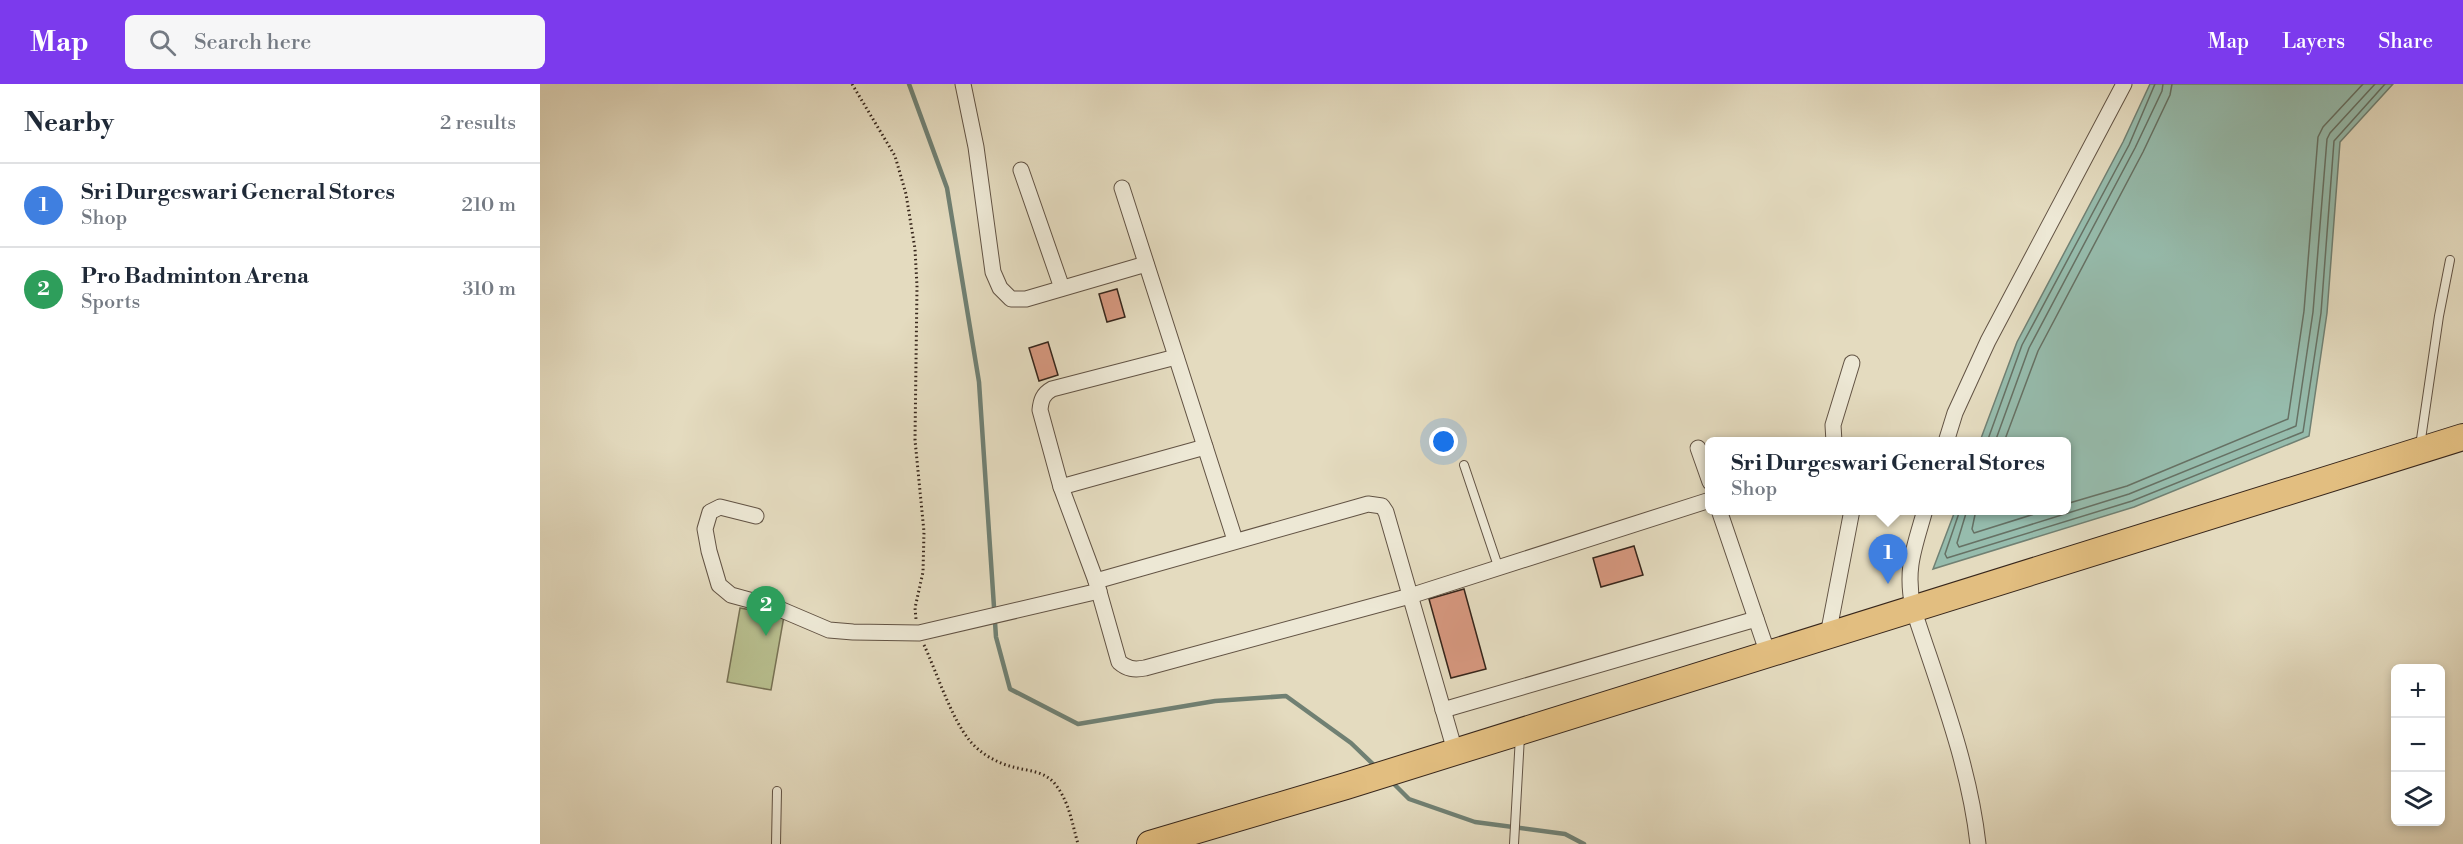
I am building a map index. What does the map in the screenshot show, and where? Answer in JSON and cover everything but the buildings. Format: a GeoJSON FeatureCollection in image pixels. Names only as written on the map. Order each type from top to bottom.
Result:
{"type":"FeatureCollection","features":[{"type":"Feature","properties":{"kind":"highway"},"geometry":{"type":"LineString","coordinates":[[1150,844],[1346,786],[2463,437]]}},
{"type":"Feature","properties":{"kind":"street"},"geometry":{"type":"LineString","coordinates":[[963,84],[976,147],[993,272],[1000,288],[1011,299],[1026,299],[1146,264]]}},
{"type":"Feature","properties":{"kind":"street"},"geometry":{"type":"LineString","coordinates":[[1947,437],[1955,413],[2025,267],[2124,84]]}},
{"type":"Feature","properties":{"kind":"street"},"geometry":{"type":"LineString","coordinates":[[1021,170],[1062,288]]}},
{"type":"Feature","properties":{"kind":"street"},"geometry":{"type":"LineString","coordinates":[[1122,188],[1235,540]]}},
{"type":"Feature","properties":{"kind":"street"},"geometry":{"type":"LineString","coordinates":[[1176,357],[1052,389],[1041,400],[1040,410],[1062,487],[1097,586],[1119,662],[1126,668],[1135,670],[1410,596],[1705,502]]}},
{"type":"Feature","properties":{"kind":"street"},"geometry":{"type":"LineString","coordinates":[[1834,437],[1833,425],[1852,363]]}},
{"type":"Feature","properties":{"kind":"street"},"geometry":{"type":"LineString","coordinates":[[1062,487],[1205,447]]}},
{"type":"Feature","properties":{"kind":"street"},"geometry":{"type":"LineString","coordinates":[[1698,448],[1705,468]]}},
{"type":"Feature","properties":{"kind":"street"},"geometry":{"type":"LineString","coordinates":[[756,516],[720,507],[710,512],[705,529],[709,551],[719,585],[731,595],[775,607],[829,630],[919,633],[1097,586],[1235,540],[1375,503],[1382,506],[1386,512],[1455,751]]}},
{"type":"Feature","properties":{"kind":"street"},"geometry":{"type":"LineString","coordinates":[[1721,515],[1768,654]]}},
{"type":"Feature","properties":{"kind":"street"},"geometry":{"type":"LineString","coordinates":[[1828,635],[1851,515]]}},
{"type":"Feature","properties":{"kind":"street"},"geometry":{"type":"LineString","coordinates":[[1924,515],[1910,562],[1909,585],[1913,608],[1960,757],[1975,816],[1978,844]]}},
{"type":"Feature","properties":{"kind":"street"},"geometry":{"type":"LineString","coordinates":[[1443,710],[1756,619]]}},
{"type":"Feature","properties":{"kind":"lane"},"geometry":{"type":"LineString","coordinates":[[2419,450],[2439,316],[2450,261]]}},
{"type":"Feature","properties":{"kind":"lane"},"geometry":{"type":"LineString","coordinates":[[1464,465],[1498,566]]}},
{"type":"Feature","properties":{"kind":"lane"},"geometry":{"type":"LineString","coordinates":[[1514,844],[1521,731]]}},
{"type":"Feature","properties":{"kind":"lane"},"geometry":{"type":"LineString","coordinates":[[776,844],[777,791]]}},
{"type":"Feature","properties":{"kind":"path"},"geometry":{"type":"LineString","coordinates":[[852,84],[895,156],[906,194],[915,249],[917,286],[915,440],[924,532],[923,572],[915,608],[919,633],[958,720],[970,741],[992,759],[1013,767],[1030,770],[1054,782],[1067,804],[1078,844]]}},
{"type":"Feature","properties":{"kind":"shaded area"},"geometry":{"type":"Polygon","coordinates":[[[740,608],[784,616],[771,690],[727,682],[740,608]]]}},
{"type":"Feature","properties":{"kind":"water"},"geometry":{"type":"Polygon","coordinates":[[[2150,84],[2393,84],[2340,142],[2327,313],[2309,436],[2134,507],[1933,569],[1953,515],[2071,515],[2071,437],[1981,437],[2017,342],[2123,142],[2150,84]]]}},
{"type":"Feature","properties":{"kind":"waterway"},"geometry":{"type":"LineString","coordinates":[[909,84],[947,188],[979,382],[996,637],[1010,689],[1078,724],[1215,701],[1286,696],[1351,743],[1376,767]]}},
{"type":"Feature","properties":{"kind":"waterway"},"geometry":{"type":"LineString","coordinates":[[1391,781],[1409,799],[1475,822],[1565,834],[1584,844]]}},
{"type":"Feature","properties":{"kind":"place","name":"Sri Durgeswari General Stores"},"geometry":{"type":"Point","coordinates":[1888,584]}},
{"type":"Feature","properties":{"kind":"place","name":"Pro Badminton Arena"},"geometry":{"type":"Point","coordinates":[766,636]}}]}
